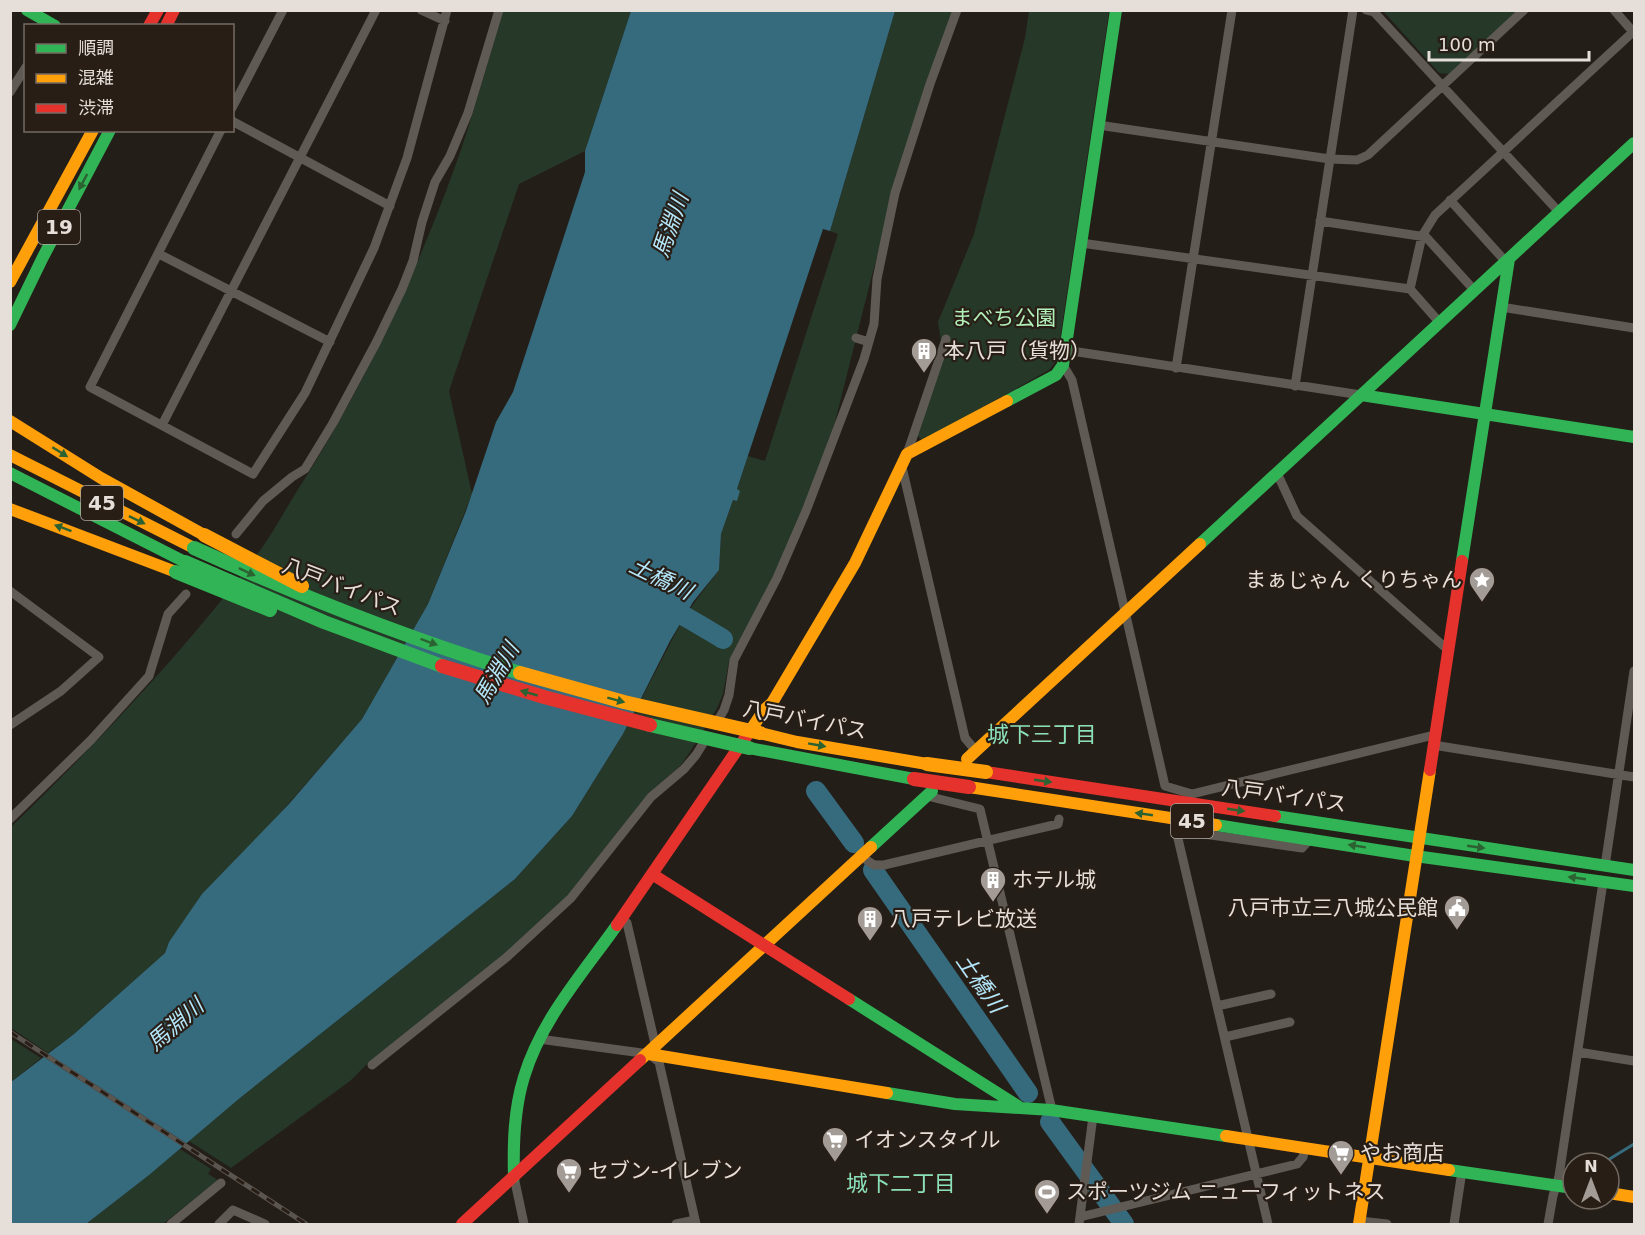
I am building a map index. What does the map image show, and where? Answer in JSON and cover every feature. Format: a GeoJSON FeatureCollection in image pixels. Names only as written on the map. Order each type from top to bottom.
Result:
{"type":"FeatureCollection","features":[{"type":"Feature","properties":{"kind":"main road"},"geometry":{"type":"LineString","coordinates":[[27,10],[51,24]]}},
{"type":"Feature","properties":{"kind":"main road"},"geometry":{"type":"LineString","coordinates":[[151,24],[158,10]]}},
{"type":"Feature","properties":{"kind":"main road"},"geometry":{"type":"LineString","coordinates":[[167,24],[174,10]]}},
{"type":"Feature","properties":{"kind":"main road"},"geometry":{"type":"LineString","coordinates":[[514,1177],[513,1148],[516,1116],[527,1068],[539,1040],[564,995],[622,918],[764,710],[772,703],[855,563],[904,461],[1056,375],[1063,365],[1116,10]]}},
{"type":"Feature","properties":{"kind":"main road","name":"19"},"geometry":{"type":"LineString","coordinates":[[10,282],[92,132]]}},
{"type":"Feature","properties":{"kind":"main road","name":"19"},"geometry":{"type":"LineString","coordinates":[[10,325],[109,132]]}},
{"type":"Feature","properties":{"kind":"main road"},"geometry":{"type":"LineString","coordinates":[[972,755],[1635,143]]}},
{"type":"Feature","properties":{"kind":"main road"},"geometry":{"type":"LineString","coordinates":[[1359,1223],[1508,260]]}},
{"type":"Feature","properties":{"kind":"main road"},"geometry":{"type":"LineString","coordinates":[[1361,395],[1635,437]]}},
{"type":"Feature","properties":{"kind":"main road"},"geometry":{"type":"LineString","coordinates":[[10,421],[101,478],[204,535],[374,623]]}},
{"type":"Feature","properties":{"kind":"main road","name":"八戸バイパス"},"geometry":{"type":"LineString","coordinates":[[10,455],[194,548],[275,585],[374,623],[543,680],[652,710],[797,742],[927,764],[1635,870]]}},
{"type":"Feature","properties":{"kind":"main road","name":"45"},"geometry":{"type":"LineString","coordinates":[[10,472],[181,567]]}},
{"type":"Feature","properties":{"kind":"main road"},"geometry":{"type":"LineString","coordinates":[[10,509],[181,567]]}},
{"type":"Feature","properties":{"kind":"main road","name":"八戸バイパス"},"geometry":{"type":"LineString","coordinates":[[181,567],[268,610],[344,630],[513,689],[651,727],[914,779],[1311,838],[1415,856],[1635,886]]}},
{"type":"Feature","properties":{"kind":"main road"},"geometry":{"type":"LineString","coordinates":[[462,1224],[930,794]]}},
{"type":"Feature","properties":{"kind":"main road"},"geometry":{"type":"LineString","coordinates":[[652,874],[1022,1108]]}},
{"type":"Feature","properties":{"kind":"main road"},"geometry":{"type":"LineString","coordinates":[[652,1051],[955,1104],[1051,1110],[1561,1186]]}},
{"type":"Feature","properties":{"kind":"street"},"geometry":{"type":"LineString","coordinates":[[234,104],[283,10]]}},
{"type":"Feature","properties":{"kind":"street"},"geometry":{"type":"LineString","coordinates":[[162,426],[376,10]]}},
{"type":"Feature","properties":{"kind":"street"},"geometry":{"type":"LineString","coordinates":[[421,10],[445,21]]}},
{"type":"Feature","properties":{"kind":"street"},"geometry":{"type":"LineString","coordinates":[[220,132],[90,387],[253,474],[305,393],[374,248],[407,158],[447,10]]}},
{"type":"Feature","properties":{"kind":"street"},"geometry":{"type":"LineString","coordinates":[[236,534],[263,501],[292,477],[305,470],[376,343],[413,261],[435,182],[450,156],[468,113],[499,10]]}},
{"type":"Feature","properties":{"kind":"street"},"geometry":{"type":"LineString","coordinates":[[372,1065],[507,957],[571,898],[651,797],[684,769],[696,755],[724,710],[729,695],[734,660],[777,578],[806,511],[869,342],[874,324],[882,249],[895,193],[930,84],[957,10]]}},
{"type":"Feature","properties":{"kind":"street"},"geometry":{"type":"LineString","coordinates":[[1176,368],[1232,10]]}},
{"type":"Feature","properties":{"kind":"street"},"geometry":{"type":"LineString","coordinates":[[1295,386],[1353,10]]}},
{"type":"Feature","properties":{"kind":"street"},"geometry":{"type":"LineString","coordinates":[[1098,125],[1330,159],[1357,160],[1368,155],[1524,10]]}},
{"type":"Feature","properties":{"kind":"street"},"geometry":{"type":"LineString","coordinates":[[1410,289],[1422,236],[1435,215],[1634,32],[1614,10]]}},
{"type":"Feature","properties":{"kind":"street"},"geometry":{"type":"LineString","coordinates":[[1372,11],[1558,212]]}},
{"type":"Feature","properties":{"kind":"street"},"geometry":{"type":"LineString","coordinates":[[10,92],[24,70]]}},
{"type":"Feature","properties":{"kind":"street"},"geometry":{"type":"LineString","coordinates":[[234,122],[390,206]]}},
{"type":"Feature","properties":{"kind":"street"},"geometry":{"type":"LineString","coordinates":[[1450,200],[1508,260]]}},
{"type":"Feature","properties":{"kind":"street"},"geometry":{"type":"LineString","coordinates":[[1320,221],[1426,237],[1475,291]]}},
{"type":"Feature","properties":{"kind":"street"},"geometry":{"type":"LineString","coordinates":[[1081,243],[1410,289],[1440,322]]}},
{"type":"Feature","properties":{"kind":"street"},"geometry":{"type":"LineString","coordinates":[[159,254],[330,342]]}},
{"type":"Feature","properties":{"kind":"street"},"geometry":{"type":"LineString","coordinates":[[1501,307],[1635,328]]}},
{"type":"Feature","properties":{"kind":"street"},"geometry":{"type":"LineString","coordinates":[[856,338],[869,342]]}},
{"type":"Feature","properties":{"kind":"street"},"geometry":{"type":"LineString","coordinates":[[946,339],[904,461],[965,738],[972,755]]}},
{"type":"Feature","properties":{"kind":"street"},"geometry":{"type":"LineString","coordinates":[[1065,351],[1361,395]]}},
{"type":"Feature","properties":{"kind":"street"},"geometry":{"type":"LineString","coordinates":[[1063,365],[1072,380],[1165,786],[1192,794],[1433,740],[1635,777]]}},
{"type":"Feature","properties":{"kind":"street"},"geometry":{"type":"LineString","coordinates":[[1277,473],[1297,516],[1448,650]]}},
{"type":"Feature","properties":{"kind":"street"},"geometry":{"type":"LineString","coordinates":[[10,591],[99,657],[61,691],[10,725]]}},
{"type":"Feature","properties":{"kind":"street"},"geometry":{"type":"LineString","coordinates":[[10,819],[92,741],[149,676],[168,614],[186,594]]}},
{"type":"Feature","properties":{"kind":"street"},"geometry":{"type":"LineString","coordinates":[[1605,866],[1635,671]]}},
{"type":"Feature","properties":{"kind":"street"},"geometry":{"type":"LineString","coordinates":[[930,794],[980,809],[1051,1110]]}},
{"type":"Feature","properties":{"kind":"street"},"geometry":{"type":"LineString","coordinates":[[862,857],[874,865],[884,865],[1058,824],[1059,819]]}},
{"type":"Feature","properties":{"kind":"street"},"geometry":{"type":"LineString","coordinates":[[1268,1224],[1176,830],[1302,848],[1311,838]]}},
{"type":"Feature","properties":{"kind":"street"},"geometry":{"type":"LineString","coordinates":[[1548,1224],[1559,1176],[1603,882]]}},
{"type":"Feature","properties":{"kind":"street"},"geometry":{"type":"LineString","coordinates":[[622,918],[627,923],[652,1051],[659,1062],[696,1222],[676,1224]]}},
{"type":"Feature","properties":{"kind":"street"},"geometry":{"type":"LineString","coordinates":[[1217,1006],[1271,994]]}},
{"type":"Feature","properties":{"kind":"street"},"geometry":{"type":"LineString","coordinates":[[1224,1037],[1290,1022]]}},
{"type":"Feature","properties":{"kind":"street"},"geometry":{"type":"LineString","coordinates":[[539,1040],[652,1051]]}},
{"type":"Feature","properties":{"kind":"street"},"geometry":{"type":"LineString","coordinates":[[1578,1052],[1635,1061]]}},
{"type":"Feature","properties":{"kind":"street"},"geometry":{"type":"LineString","coordinates":[[1093,1116],[1079,1220],[1112,1209],[1297,1164],[1303,1157],[1305,1148]]}},
{"type":"Feature","properties":{"kind":"street"},"geometry":{"type":"LineString","coordinates":[[1454,1224],[1462,1171]]}},
{"type":"Feature","properties":{"kind":"street"},"geometry":{"type":"LineString","coordinates":[[514,1177],[524,1224]]}},
{"type":"Feature","properties":{"kind":"street"},"geometry":{"type":"LineString","coordinates":[[171,1224],[221,1183]]}},
{"type":"Feature","properties":{"kind":"street"},"geometry":{"type":"LineString","coordinates":[[219,1224],[233,1210],[265,1224]]}},
{"type":"Feature","properties":{"kind":"street"},"geometry":{"type":"LineString","coordinates":[[1359,1223],[1387,1224]]}},
{"type":"Feature","properties":{"kind":"green space"},"geometry":{"type":"Polygon","coordinates":[[[503,11],[631,11],[585,151],[519,184],[449,391],[472,494],[428,604],[362,719],[169,942],[165,953],[74,1034],[48,1053],[11,1028],[11,827],[142,693],[233,586],[266,542],[319,455],[379,345],[431,230],[462,146],[503,11]]]}},
{"type":"Feature","properties":{"kind":"green space"},"geometry":{"type":"Polygon","coordinates":[[[895,11],[953,11],[926,83],[872,275],[835,422],[803,509],[774,576],[729,661],[723,694],[717,708],[680,766],[648,794],[568,895],[505,954],[368,1063],[350,1081],[231,1168],[189,1141],[515,879],[572,816],[623,734],[685,615],[719,570],[721,534],[733,500],[736,501],[737,489],[748,456],[765,461],[838,234],[830,231],[895,11]]]}},
{"type":"Feature","properties":{"kind":"green space","name":"まべち公園"},"geometry":{"type":"Polygon","coordinates":[[[1029,11],[1109,11],[1057,360],[1049,370],[923,441],[917,435],[941,341],[938,322],[974,234],[1025,38],[1029,11]]]}},
{"type":"Feature","properties":{"kind":"green space"},"geometry":{"type":"Polygon","coordinates":[[[1383,11],[1518,11],[1450,74],[1439,73],[1383,11]]]}},
{"type":"Feature","properties":{"kind":"green space"},"geometry":{"type":"Polygon","coordinates":[[[11,1039],[41,1058],[11,1082],[11,1039]]]}},
{"type":"Feature","properties":{"kind":"green space"},"geometry":{"type":"Polygon","coordinates":[[[180,1149],[211,1169],[208,1174],[218,1180],[163,1224],[86,1224],[180,1149]]]}},
{"type":"Feature","properties":{"kind":"water","name":"馬淵川"},"geometry":{"type":"Polygon","coordinates":[[[631,11],[895,11],[830,231],[823,229],[737,489],[740,491],[737,501],[733,500],[721,534],[719,570],[693,602],[670,641],[623,734],[572,816],[515,879],[86,1224],[11,1224],[11,1082],[74,1034],[165,953],[169,942],[202,894],[289,804],[362,719],[428,604],[466,511],[496,422],[513,392],[585,172],[585,151],[631,11]]]}},
{"type":"Feature","properties":{"kind":"pier"},"geometry":{"type":"Polygon","coordinates":[[[45,1052],[189,1145],[185,1148],[41,1055],[45,1052]]]}},
{"type":"Feature","properties":{"kind":"waterway","name":"土橋川"},"geometry":{"type":"LineString","coordinates":[[663,605],[723,639]]}},
{"type":"Feature","properties":{"kind":"waterway","name":"土橋川"},"geometry":{"type":"LineString","coordinates":[[816,791],[854,843]]}},
{"type":"Feature","properties":{"kind":"waterway","name":"土橋川"},"geometry":{"type":"LineString","coordinates":[[873,870],[1028,1093]]}},
{"type":"Feature","properties":{"kind":"waterway","name":"土橋川"},"geometry":{"type":"LineString","coordinates":[[1050,1122],[1124,1224]]}},
{"type":"Feature","properties":{"kind":"waterway"},"geometry":{"type":"LineString","coordinates":[[1621,1152],[1634,1144]]}},
{"type":"Feature","properties":{"kind":"railway"},"geometry":{"type":"LineString","coordinates":[[10,1032],[306,1224]]}},
{"type":"Feature","properties":{"kind":"traffic: fast"},"geometry":{"type":"LineString","coordinates":[[27,10],[52,24]]}},
{"type":"Feature","properties":{"kind":"traffic: fast"},"geometry":{"type":"LineString","coordinates":[[1007,401],[1056,375],[1063,365],[1116,10]]}},
{"type":"Feature","properties":{"kind":"traffic: fast"},"geometry":{"type":"LineString","coordinates":[[10,325],[109,132]]}},
{"type":"Feature","properties":{"kind":"traffic: fast"},"geometry":{"type":"LineString","coordinates":[[1200,544],[1634,143]]}},
{"type":"Feature","properties":{"kind":"traffic: fast"},"geometry":{"type":"LineString","coordinates":[[1462,561],[1509,259]]}},
{"type":"Feature","properties":{"kind":"traffic: fast"},"geometry":{"type":"LineString","coordinates":[[1361,395],[1634,437]]}},
{"type":"Feature","properties":{"kind":"traffic: fast"},"geometry":{"type":"LineString","coordinates":[[10,473],[185,562]]}},
{"type":"Feature","properties":{"kind":"traffic: fast"},"geometry":{"type":"LineString","coordinates":[[194,548],[355,616],[520,673]]}},
{"type":"Feature","properties":{"kind":"traffic: fast"},"geometry":{"type":"LineString","coordinates":[[185,562],[324,622],[442,666]]}},
{"type":"Feature","properties":{"kind":"traffic: fast"},"geometry":{"type":"LineString","coordinates":[[176,572],[270,610]]}},
{"type":"Feature","properties":{"kind":"traffic: fast"},"geometry":{"type":"LineString","coordinates":[[650,725],[749,748]]}},
{"type":"Feature","properties":{"kind":"traffic: fast"},"geometry":{"type":"LineString","coordinates":[[749,748],[914,779]]}},
{"type":"Feature","properties":{"kind":"traffic: fast"},"geometry":{"type":"LineString","coordinates":[[871,847],[932,791]]}},
{"type":"Feature","properties":{"kind":"traffic: fast"},"geometry":{"type":"LineString","coordinates":[[1275,816],[1634,870]]}},
{"type":"Feature","properties":{"kind":"traffic: fast"},"geometry":{"type":"LineString","coordinates":[[1216,825],[1415,856],[1634,886]]}},
{"type":"Feature","properties":{"kind":"traffic: fast"},"geometry":{"type":"LineString","coordinates":[[514,1177],[516,1114],[531,1056],[564,998],[617,925]]}},
{"type":"Feature","properties":{"kind":"traffic: fast"},"geometry":{"type":"LineString","coordinates":[[849,999],[1018,1106]]}},
{"type":"Feature","properties":{"kind":"traffic: fast"},"geometry":{"type":"LineString","coordinates":[[887,1093],[955,1104],[1051,1110],[1226,1136]]}},
{"type":"Feature","properties":{"kind":"traffic: fast"},"geometry":{"type":"LineString","coordinates":[[1449,1170],[1561,1186]]}},
{"type":"Feature","properties":{"kind":"traffic: slow"},"geometry":{"type":"LineString","coordinates":[[10,282],[92,132]]}},
{"type":"Feature","properties":{"kind":"traffic: slow"},"geometry":{"type":"LineString","coordinates":[[750,731],[764,710],[772,703],[855,563],[907,454],[1007,401]]}},
{"type":"Feature","properties":{"kind":"traffic: slow"},"geometry":{"type":"LineString","coordinates":[[10,421],[101,478],[204,535]]}},
{"type":"Feature","properties":{"kind":"traffic: slow"},"geometry":{"type":"LineString","coordinates":[[10,455],[194,548]]}},
{"type":"Feature","properties":{"kind":"traffic: slow"},"geometry":{"type":"LineString","coordinates":[[10,509],[176,572]]}},
{"type":"Feature","properties":{"kind":"traffic: slow"},"geometry":{"type":"LineString","coordinates":[[204,535],[302,586]]}},
{"type":"Feature","properties":{"kind":"traffic: slow"},"geometry":{"type":"LineString","coordinates":[[967,759],[1200,544]]}},
{"type":"Feature","properties":{"kind":"traffic: slow"},"geometry":{"type":"LineString","coordinates":[[520,673],[624,702],[760,733]]}},
{"type":"Feature","properties":{"kind":"traffic: slow"},"geometry":{"type":"LineString","coordinates":[[760,733],[797,742],[927,764]]}},
{"type":"Feature","properties":{"kind":"traffic: slow"},"geometry":{"type":"LineString","coordinates":[[927,764],[986,772]]}},
{"type":"Feature","properties":{"kind":"traffic: slow"},"geometry":{"type":"LineString","coordinates":[[1359,1224],[1430,770]]}},
{"type":"Feature","properties":{"kind":"traffic: slow"},"geometry":{"type":"LineString","coordinates":[[969,787],[1216,825]]}},
{"type":"Feature","properties":{"kind":"traffic: slow"},"geometry":{"type":"LineString","coordinates":[[640,1060],[871,847]]}},
{"type":"Feature","properties":{"kind":"traffic: slow"},"geometry":{"type":"LineString","coordinates":[[649,1054],[887,1093]]}},
{"type":"Feature","properties":{"kind":"traffic: slow"},"geometry":{"type":"LineString","coordinates":[[1226,1136],[1449,1170]]}},
{"type":"Feature","properties":{"kind":"traffic: slow"},"geometry":{"type":"LineString","coordinates":[[1621,1195],[1634,1197]]}},
{"type":"Feature","properties":{"kind":"traffic: jam"},"geometry":{"type":"LineString","coordinates":[[150,24],[158,10]]}},
{"type":"Feature","properties":{"kind":"traffic: jam"},"geometry":{"type":"LineString","coordinates":[[167,24],[174,10]]}},
{"type":"Feature","properties":{"kind":"traffic: jam"},"geometry":{"type":"LineString","coordinates":[[1430,770],[1462,561]]}},
{"type":"Feature","properties":{"kind":"traffic: jam"},"geometry":{"type":"LineString","coordinates":[[442,666],[544,697],[650,725]]}},
{"type":"Feature","properties":{"kind":"traffic: jam"},"geometry":{"type":"LineString","coordinates":[[617,925],[750,731]]}},
{"type":"Feature","properties":{"kind":"traffic: jam"},"geometry":{"type":"LineString","coordinates":[[986,772],[1275,816]]}},
{"type":"Feature","properties":{"kind":"traffic: jam"},"geometry":{"type":"LineString","coordinates":[[914,779],[969,787]]}},
{"type":"Feature","properties":{"kind":"traffic: jam"},"geometry":{"type":"LineString","coordinates":[[652,874],[849,999]]}},
{"type":"Feature","properties":{"kind":"traffic: jam"},"geometry":{"type":"LineString","coordinates":[[462,1224],[640,1060]]}},
{"type":"Feature","properties":{"kind":"place","name":"本八戸（貨物）"},"geometry":{"type":"Point","coordinates":[924,374]}},
{"type":"Feature","properties":{"kind":"place","name":"まぁじゃん くりちゃん"},"geometry":{"type":"Point","coordinates":[1482,603]}},
{"type":"Feature","properties":{"kind":"place","name":"ホテル城"},"geometry":{"type":"Point","coordinates":[993,903]}},
{"type":"Feature","properties":{"kind":"place","name":"八戸市立三八城公民館"},"geometry":{"type":"Point","coordinates":[1457,931]}},
{"type":"Feature","properties":{"kind":"place","name":"八戸テレビ放送"},"geometry":{"type":"Point","coordinates":[870,942]}},
{"type":"Feature","properties":{"kind":"place","name":"イオンスタイル"},"geometry":{"type":"Point","coordinates":[835,1163]}},
{"type":"Feature","properties":{"kind":"place","name":"やお商店"},"geometry":{"type":"Point","coordinates":[1341,1176]}},
{"type":"Feature","properties":{"kind":"place","name":"セブン-イレブン"},"geometry":{"type":"Point","coordinates":[569,1194]}},
{"type":"Feature","properties":{"kind":"place","name":"スポーツジム ニューフィットネス"},"geometry":{"type":"Point","coordinates":[1047,1215]}},
{"type":"Feature","properties":{"kind":"district","name":"城下三丁目"},"geometry":{"type":"Point","coordinates":[1042,734]}},
{"type":"Feature","properties":{"kind":"district","name":"城下二丁目"},"geometry":{"type":"Point","coordinates":[901,1183]}}]}
